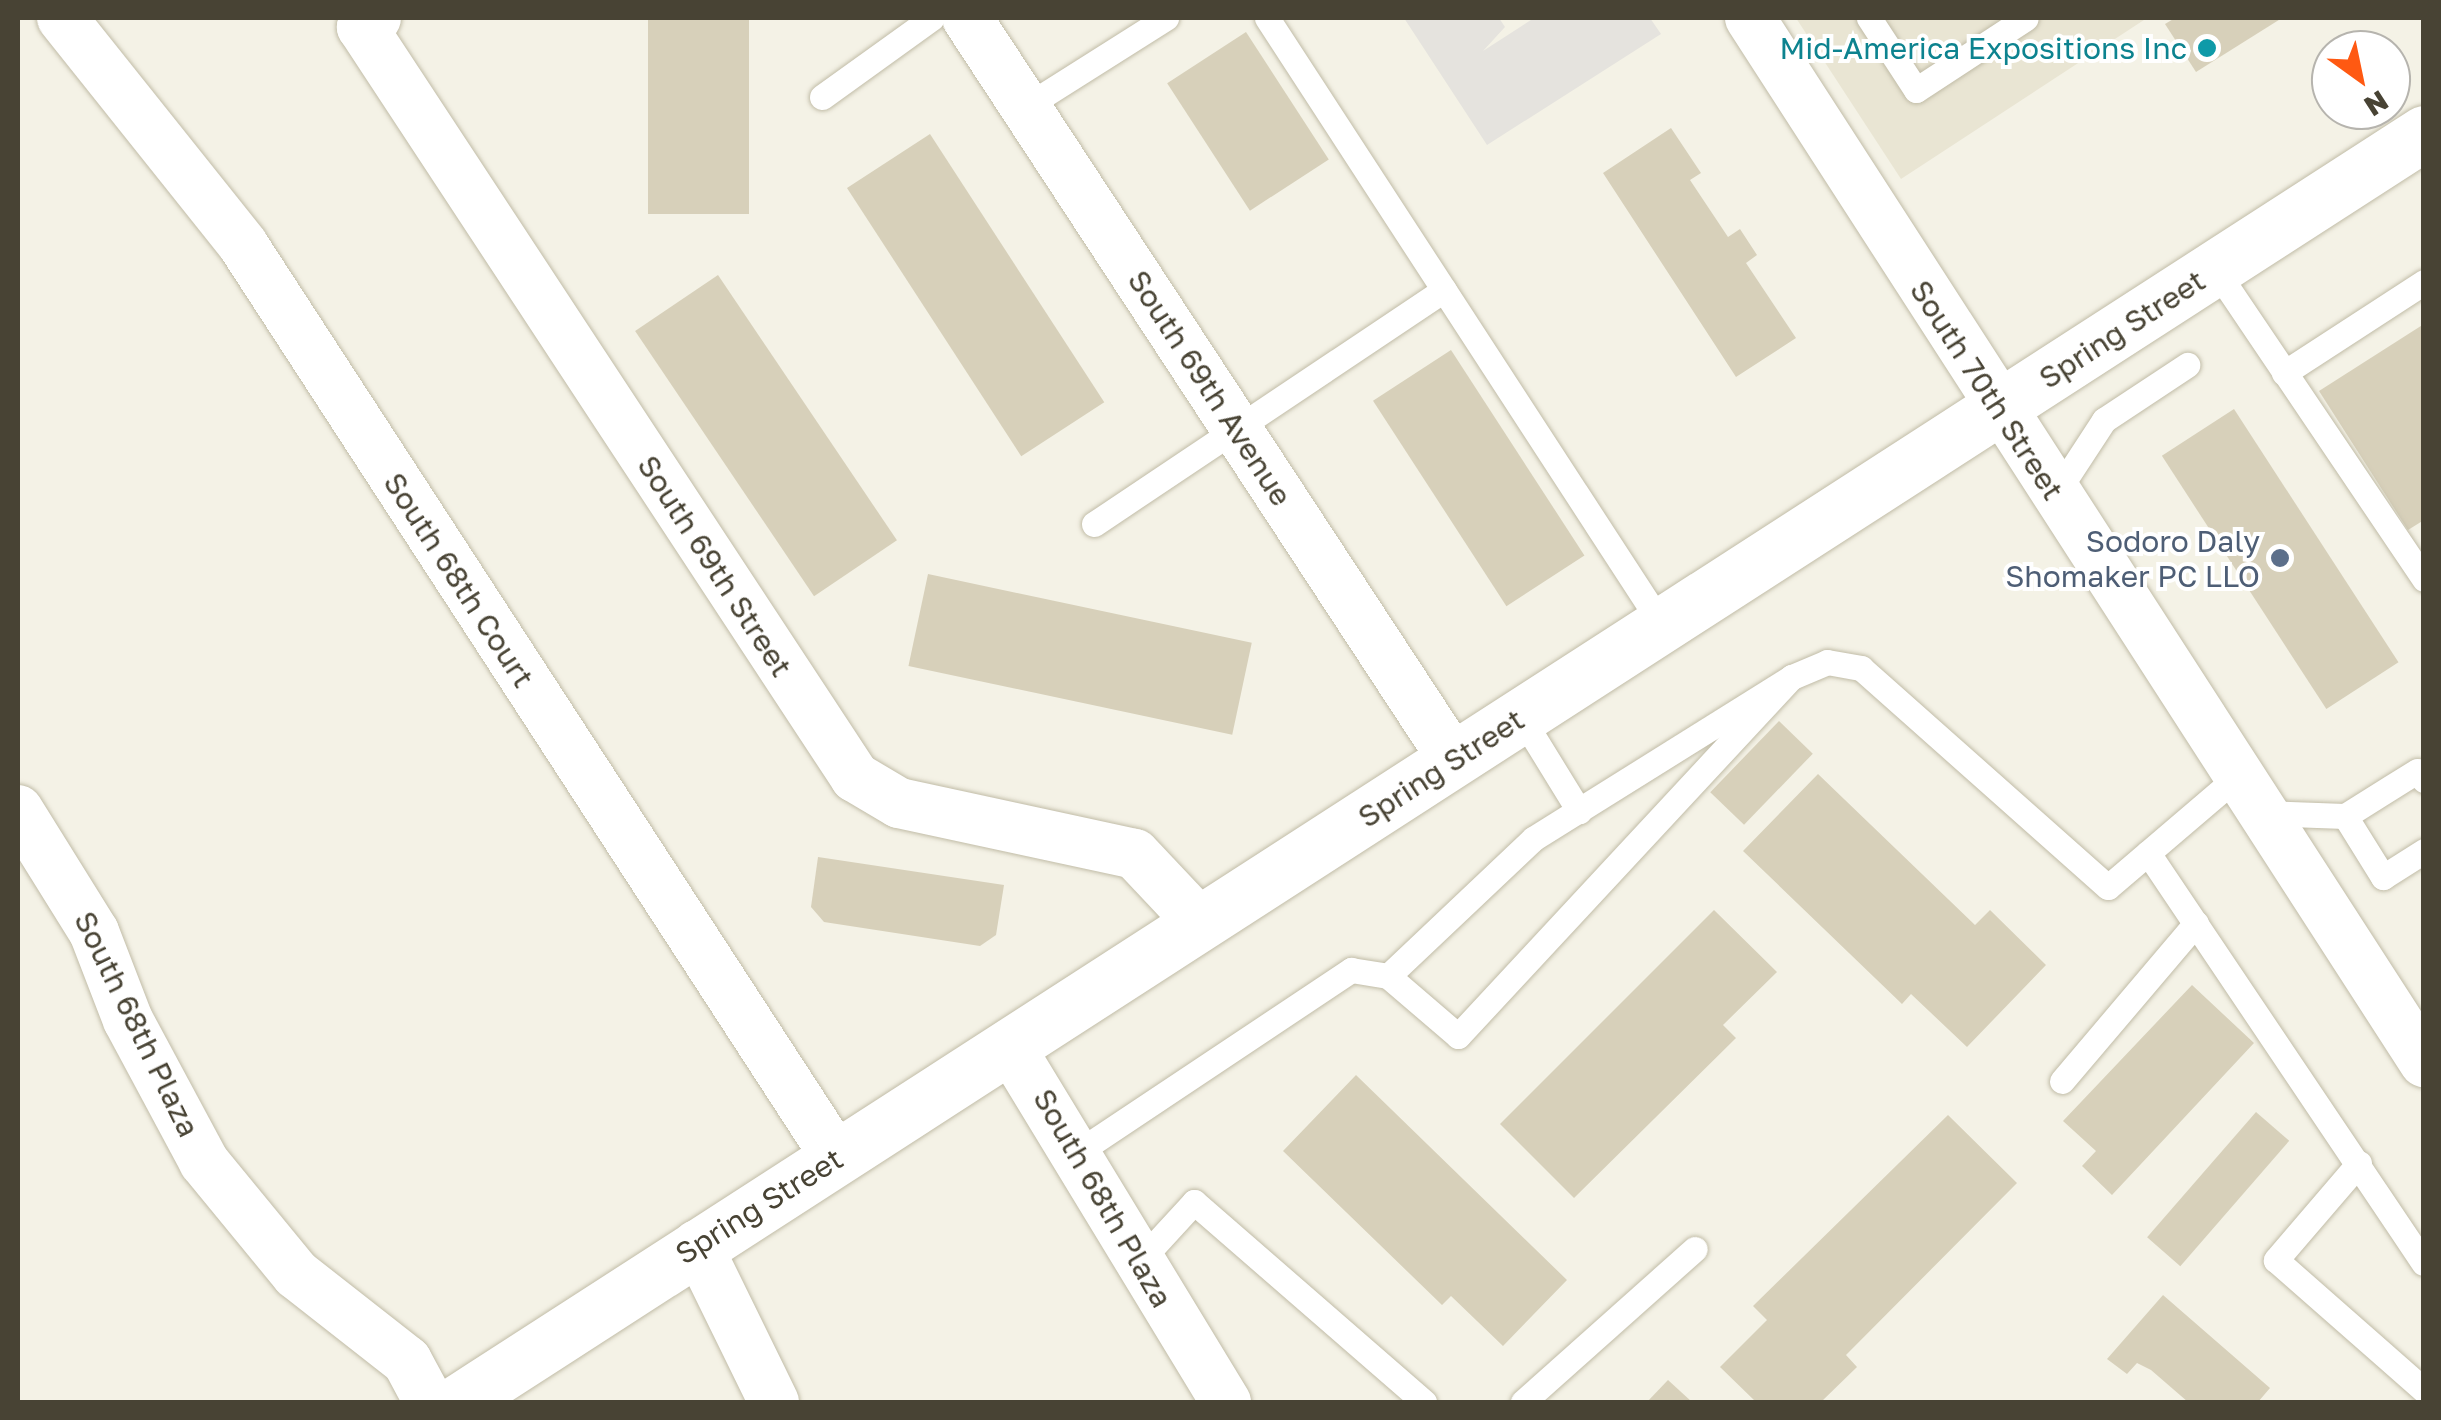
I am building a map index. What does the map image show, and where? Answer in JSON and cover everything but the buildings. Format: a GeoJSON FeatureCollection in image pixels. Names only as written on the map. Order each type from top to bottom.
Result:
{"type":"FeatureCollection","features":[{"type":"Feature","properties":{"kind":"street","name":"South 68th Court"},"geometry":{"type":"LineString","coordinates":[[62,18],[243,246],[836,1157]]}},
{"type":"Feature","properties":{"kind":"street","name":"South 69th Avenue"},"geometry":{"type":"LineString","coordinates":[[967,18],[1453,759]]}},
{"type":"Feature","properties":{"kind":"street","name":"South 70th Street"},"geometry":{"type":"LineString","coordinates":[[1750,18],[2424,1062]]}},
{"type":"Feature","properties":{"kind":"street","name":"South 69th Street"},"geometry":{"type":"LineString","coordinates":[[369,22],[856,777],[899,803],[1135,854],[1201,924]]}},
{"type":"Feature","properties":{"kind":"street","name":"Spring Street"},"geometry":{"type":"LineString","coordinates":[[458,1402],[2424,133]]}},
{"type":"Feature","properties":{"kind":"street","name":"South 68th Plaza"},"geometry":{"type":"LineString","coordinates":[[18,810],[94,932],[128,1020],[204,1162],[296,1274],[407,1362],[428,1402]]}},
{"type":"Feature","properties":{"kind":"street","name":"South 68th Plaza"},"geometry":{"type":"LineString","coordinates":[[1010,1047],[1138,1264],[1226,1402]]}},
{"type":"Feature","properties":{"kind":"street"},"geometry":{"type":"LineString","coordinates":[[697,1245],[774,1402]]}},
{"type":"Feature","properties":{"kind":"lane"},"geometry":{"type":"LineString","coordinates":[[822,96],[932,18]]}},
{"type":"Feature","properties":{"kind":"lane"},"geometry":{"type":"LineString","coordinates":[[1025,107],[1166,18]]}},
{"type":"Feature","properties":{"kind":"lane"},"geometry":{"type":"LineString","coordinates":[[1267,18],[1662,625]]}},
{"type":"Feature","properties":{"kind":"lane"},"geometry":{"type":"LineString","coordinates":[[1869,18],[1916,90],[2026,18]]}},
{"type":"Feature","properties":{"kind":"lane"},"geometry":{"type":"LineString","coordinates":[[2215,268],[2424,579]]}},
{"type":"Feature","properties":{"kind":"lane"},"geometry":{"type":"LineString","coordinates":[[2284,372],[2424,282]]}},
{"type":"Feature","properties":{"kind":"lane"},"geometry":{"type":"LineString","coordinates":[[1094,524],[1234,426],[1444,290]]}},
{"type":"Feature","properties":{"kind":"lane"},"geometry":{"type":"LineString","coordinates":[[2055,495],[2104,420],[2187,365]]}},
{"type":"Feature","properties":{"kind":"lane"},"geometry":{"type":"LineString","coordinates":[[1388,976],[1533,839],[1792,677],[1827,662],[1860,668],[2108,888],[2148,853],[2250,794],[2345,816],[2384,877],[2424,851]]}},
{"type":"Feature","properties":{"kind":"lane"},"geometry":{"type":"LineString","coordinates":[[1075,1154],[1351,970],[1388,976],[1458,1036],[1792,677]]}},
{"type":"Feature","properties":{"kind":"lane"},"geometry":{"type":"LineString","coordinates":[[1520,716],[1579,811]]}},
{"type":"Feature","properties":{"kind":"lane"},"geometry":{"type":"LineString","coordinates":[[2345,816],[2417,771],[2424,780]]}},
{"type":"Feature","properties":{"kind":"lane"},"geometry":{"type":"LineString","coordinates":[[2148,853],[2424,1263]]}},
{"type":"Feature","properties":{"kind":"lane"},"geometry":{"type":"LineString","coordinates":[[2062,1080],[2196,923]]}},
{"type":"Feature","properties":{"kind":"lane"},"geometry":{"type":"LineString","coordinates":[[2359,1163],[2276,1260],[2424,1390]]}},
{"type":"Feature","properties":{"kind":"lane"},"geometry":{"type":"LineString","coordinates":[[1138,1264],[1194,1202],[1408,1398]]}},
{"type":"Feature","properties":{"kind":"lane"},"geometry":{"type":"LineString","coordinates":[[1523,1402],[1695,1249]]}},
{"type":"Feature","properties":{"kind":"shaded area"},"geometry":{"type":"Polygon","coordinates":[[[1404,18],[1499,18],[1505,27],[1483,51],[1534,18],[1650,18],[1661,34],[1487,145],[1404,18]]]}},
{"type":"Feature","properties":{"kind":"shaded area"},"geometry":{"type":"Polygon","coordinates":[[[1796,18],[2147,18],[1901,179],[1796,18]]]}},
{"type":"Feature","properties":{"kind":"place","name":"Mid-America Expositions Inc"},"geometry":{"type":"Point","coordinates":[2207,48]}},
{"type":"Feature","properties":{"kind":"place","name":"Sodoro Daly Shomaker PC LLO"},"geometry":{"type":"Point","coordinates":[2280,558]}}]}
